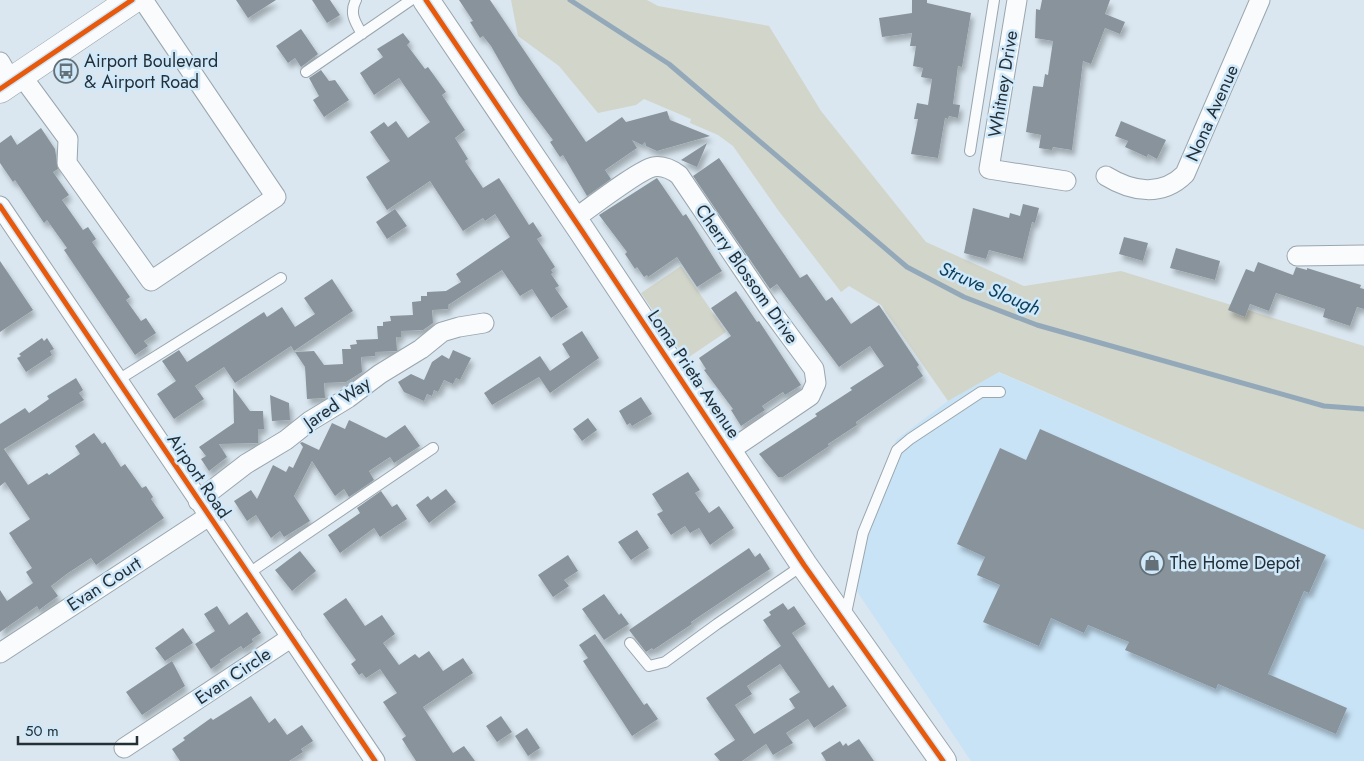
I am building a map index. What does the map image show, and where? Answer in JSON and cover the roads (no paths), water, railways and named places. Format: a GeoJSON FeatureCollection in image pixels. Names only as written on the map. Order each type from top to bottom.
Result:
{"type":"FeatureCollection","features":[{"type":"Feature","properties":{"kind":"main road"},"geometry":{"type":"LineString","coordinates":[[8,77],[132,1]]}},
{"type":"Feature","properties":{"kind":"street","name":"Loma Prieta Avenue"},"geometry":{"type":"LineString","coordinates":[[426,0],[804,565],[943,761]]}},
{"type":"Feature","properties":{"kind":"street","name":"Whitney Drive"},"geometry":{"type":"LineString","coordinates":[[1017,0],[989,169],[1066,181]]}},
{"type":"Feature","properties":{"kind":"street","name":"Nona Avenue"},"geometry":{"type":"LineString","coordinates":[[1106,176],[1121,186],[1146,191],[1168,186],[1185,174],[1260,0]]}},
{"type":"Feature","properties":{"kind":"street"},"geometry":{"type":"LineString","coordinates":[[8,77],[68,139],[68,163],[151,281],[276,197],[132,1]]}},
{"type":"Feature","properties":{"kind":"street","name":"Cherry Blossom Drive"},"geometry":{"type":"LineString","coordinates":[[574,219],[646,170],[661,166],[671,169],[679,175],[768,308],[811,364],[816,378],[810,396],[729,451]]}},
{"type":"Feature","properties":{"kind":"street","name":"Airport Road"},"geometry":{"type":"LineString","coordinates":[[0,206],[292,637],[369,759]]}},
{"type":"Feature","properties":{"kind":"street"},"geometry":{"type":"LineString","coordinates":[[1297,256],[1364,255]]}},
{"type":"Feature","properties":{"kind":"street","name":"Jared Way"},"geometry":{"type":"LineString","coordinates":[[204,508],[246,464],[281,444],[315,418],[421,349],[442,332],[484,323]]}},
{"type":"Feature","properties":{"kind":"street","name":"Evan Court"},"geometry":{"type":"LineString","coordinates":[[0,653],[204,508]]}},
{"type":"Feature","properties":{"kind":"street","name":"Evan Circle"},"geometry":{"type":"LineString","coordinates":[[124,748],[292,637]]}},
{"type":"Feature","properties":{"kind":"lane"},"geometry":{"type":"LineString","coordinates":[[356,0],[352,7],[353,19],[362,34]]}},
{"type":"Feature","properties":{"kind":"lane"},"geometry":{"type":"LineString","coordinates":[[306,72],[411,0]]}},
{"type":"Feature","properties":{"kind":"lane"},"geometry":{"type":"LineString","coordinates":[[970,151],[994,0]]}},
{"type":"Feature","properties":{"kind":"lane"},"geometry":{"type":"LineString","coordinates":[[118,380],[281,278]]}},
{"type":"Feature","properties":{"kind":"lane"},"geometry":{"type":"LineString","coordinates":[[844,621],[863,533],[897,450],[910,439],[981,392],[1000,392]]}},
{"type":"Feature","properties":{"kind":"lane"},"geometry":{"type":"LineString","coordinates":[[249,573],[433,448]]}},
{"type":"Feature","properties":{"kind":"lane"},"geometry":{"type":"LineString","coordinates":[[630,643],[649,666],[665,662],[804,565]]}},
{"type":"Feature","properties":{"kind":"waterway","name":"Struve Slough"},"geometry":{"type":"LineString","coordinates":[[570,0],[669,64],[907,267],[964,297],[1037,325],[1324,406],[1364,409]]}},
{"type":"Feature","properties":{"kind":"place","name":"Airport Boulevard & Airport Road"},"geometry":{"type":"Point","coordinates":[66,71]}},
{"type":"Feature","properties":{"kind":"place","name":"The Home Depot"},"geometry":{"type":"Point","coordinates":[1152,563]}}]}
